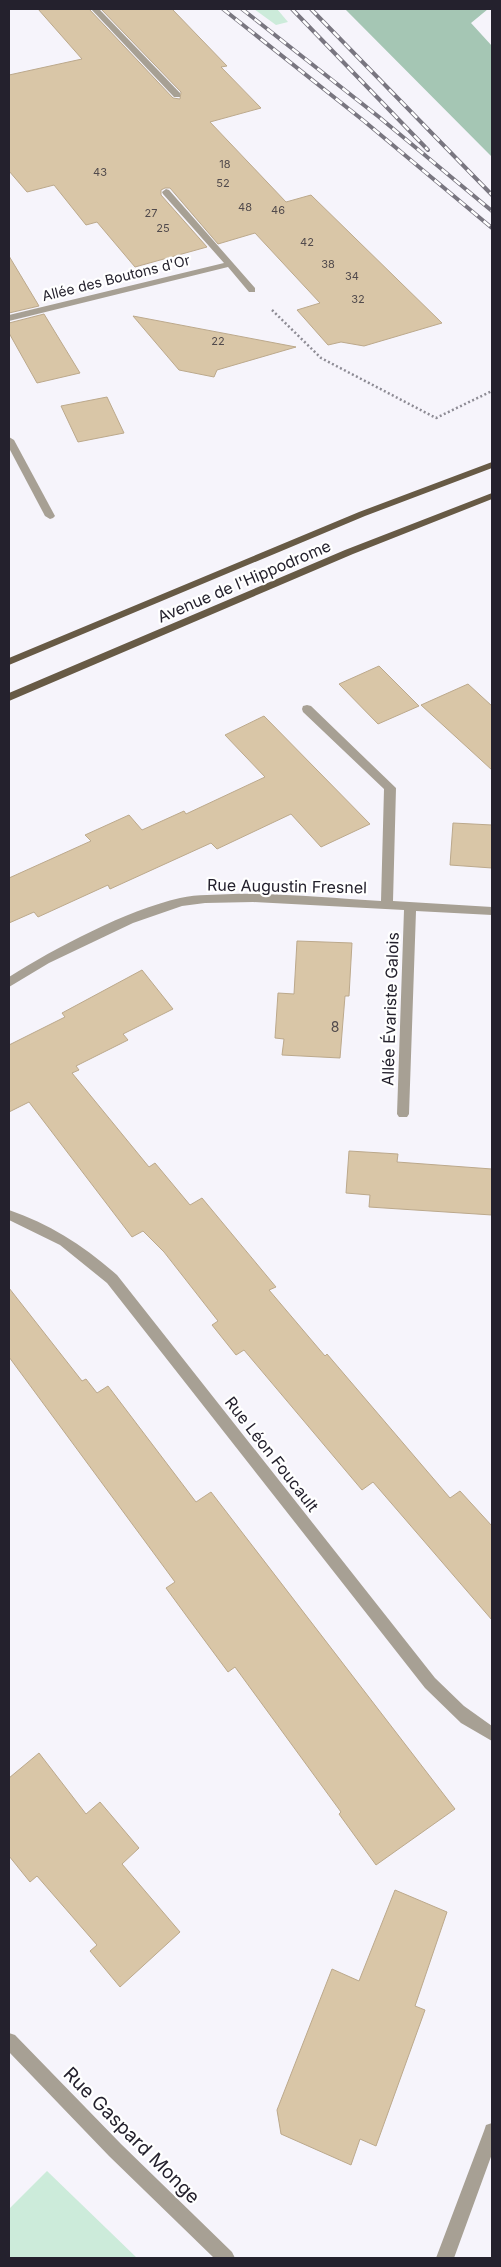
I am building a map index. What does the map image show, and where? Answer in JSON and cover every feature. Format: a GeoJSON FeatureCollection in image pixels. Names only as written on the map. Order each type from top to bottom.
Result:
{"type":"FeatureCollection","features":[{"type":"Feature","properties":{"kind":"main road","name":"Avenue de l'Hippodrome"},"geometry":{"type":"LineString","coordinates":[[9,662],[362,514],[492,465]]}},
{"type":"Feature","properties":{"kind":"main road","name":"Avenue de l'Hippodrome"},"geometry":{"type":"LineString","coordinates":[[9,697],[341,556],[492,496]]}},
{"type":"Feature","properties":{"kind":"street"},"geometry":{"type":"LineString","coordinates":[[95,9],[178,95]]}},
{"type":"Feature","properties":{"kind":"street","name":"Allée des Boutons d'Or"},"geometry":{"type":"LineString","coordinates":[[166,192],[252,290]]}},
{"type":"Feature","properties":{"kind":"street","name":"Allée des Boutons d'Or"},"geometry":{"type":"LineString","coordinates":[[9,318],[230,264]]}},
{"type":"Feature","properties":{"kind":"street"},"geometry":{"type":"LineString","coordinates":[[9,440],[50,516]]}},
{"type":"Feature","properties":{"kind":"street"},"geometry":{"type":"LineString","coordinates":[[307,709],[390,788],[387,905]]}},
{"type":"Feature","properties":{"kind":"street","name":"Rue Augustin Fresnel"},"geometry":{"type":"LineString","coordinates":[[9,983],[45,960],[130,920],[181,902],[229,898],[492,910]]}},
{"type":"Feature","properties":{"kind":"street","name":"Allée Évariste Galois"},"geometry":{"type":"LineString","coordinates":[[402,1114],[410,906]]}},
{"type":"Feature","properties":{"kind":"street","name":"Rue Léon Foucault"},"geometry":{"type":"LineString","coordinates":[[9,1215],[57,1236],[82,1252],[112,1278],[430,1683],[448,1704],[492,1734]]}},
{"type":"Feature","properties":{"kind":"street","name":"Rue Gaspard Monge"},"geometry":{"type":"LineString","coordinates":[[9,2041],[108,2143],[226,2258]]}},
{"type":"Feature","properties":{"kind":"street"},"geometry":{"type":"LineString","coordinates":[[445,2258],[455,2236],[492,2130]]}},
{"type":"Feature","properties":{"kind":"path"},"geometry":{"type":"LineString","coordinates":[[252,290],[321,358],[436,418],[492,392]]}},
{"type":"Feature","properties":{"kind":"green space"},"geometry":{"type":"Polygon","coordinates":[[[254,9],[277,9],[288,22],[276,25],[254,9]]]}},
{"type":"Feature","properties":{"kind":"green space"},"geometry":{"type":"Polygon","coordinates":[[[345,9],[488,9],[471,23],[492,46],[492,157],[345,9]]]}},
{"type":"Feature","properties":{"kind":"green space"},"geometry":{"type":"Polygon","coordinates":[[[47,2171],[137,2258],[9,2258],[9,2209],[47,2171]]]}},
{"type":"Feature","properties":{"kind":"building"},"geometry":{"type":"Polygon","coordinates":[[[38,9],[89,9],[173,98],[180,99],[181,92],[101,9],[172,9],[227,66],[221,67],[261,108],[210,122],[286,202],[311,195],[442,323],[364,346],[341,342],[328,345],[297,310],[320,303],[255,233],[218,244],[170,188],[161,190],[161,195],[207,247],[135,267],[97,222],[86,225],[54,185],[27,192],[9,171],[9,75],[82,59],[38,9]]]}},
{"type":"Feature","properties":{"kind":"building"},"geometry":{"type":"Polygon","coordinates":[[[9,256],[39,306],[9,313],[9,256]]]}},
{"type":"Feature","properties":{"kind":"building"},"geometry":{"type":"Polygon","coordinates":[[[44,314],[80,373],[37,383],[9,333],[9,323],[44,314]]]}},
{"type":"Feature","properties":{"kind":"building"},"geometry":{"type":"Polygon","coordinates":[[[133,316],[296,347],[217,370],[214,377],[179,370],[133,316]]]}},
{"type":"Feature","properties":{"kind":"building"},"geometry":{"type":"Polygon","coordinates":[[[107,397],[124,433],[78,442],[61,406],[107,397]]]}},
{"type":"Feature","properties":{"kind":"building"},"geometry":{"type":"Polygon","coordinates":[[[379,666],[419,706],[378,724],[339,684],[379,666]]]}},
{"type":"Feature","properties":{"kind":"building"},"geometry":{"type":"Polygon","coordinates":[[[468,684],[492,706],[492,770],[421,705],[468,684]]]}},
{"type":"Feature","properties":{"kind":"building"},"geometry":{"type":"Polygon","coordinates":[[[264,716],[370,824],[321,847],[291,814],[217,849],[211,843],[110,889],[108,885],[38,917],[34,912],[9,923],[9,878],[91,841],[85,835],[129,815],[142,830],[184,811],[186,814],[265,777],[225,735],[264,716]]]}},
{"type":"Feature","properties":{"kind":"building"},"geometry":{"type":"Polygon","coordinates":[[[453,823],[492,825],[492,868],[450,865],[453,823]]]}},
{"type":"Feature","properties":{"kind":"building"},"geometry":{"type":"Polygon","coordinates":[[[297,941],[352,943],[349,996],[345,996],[340,1058],[282,1055],[284,1039],[275,1038],[278,993],[294,994],[297,941]]]}},
{"type":"Feature","properties":{"kind":"building"},"geometry":{"type":"Polygon","coordinates":[[[142,970],[173,1009],[123,1034],[128,1040],[76,1066],[79,1070],[72,1073],[149,1167],[155,1163],[190,1205],[202,1198],[276,1287],[269,1290],[325,1356],[327,1354],[450,1498],[460,1491],[492,1526],[492,1620],[373,1482],[362,1490],[244,1350],[236,1355],[212,1325],[218,1321],[164,1252],[143,1231],[132,1237],[29,1102],[9,1112],[9,1045],[65,1017],[62,1013],[142,970]]]}},
{"type":"Feature","properties":{"kind":"building"},"geometry":{"type":"Polygon","coordinates":[[[349,1151],[398,1154],[397,1162],[492,1169],[492,1215],[369,1207],[370,1195],[346,1193],[349,1151]]]}},
{"type":"Feature","properties":{"kind":"building"},"geometry":{"type":"Polygon","coordinates":[[[9,1288],[82,1381],[86,1379],[97,1393],[108,1386],[196,1502],[211,1492],[455,1809],[376,1865],[339,1814],[341,1812],[235,1667],[228,1672],[166,1588],[175,1582],[9,1357],[9,1288]]]}},
{"type":"Feature","properties":{"kind":"building"},"geometry":{"type":"Polygon","coordinates":[[[39,1753],[86,1814],[100,1802],[139,1848],[122,1864],[180,1932],[120,1987],[90,1951],[97,1945],[37,1876],[30,1882],[9,1856],[9,1778],[39,1753]]]}},
{"type":"Feature","properties":{"kind":"building"},"geometry":{"type":"Polygon","coordinates":[[[395,1890],[447,1912],[415,2006],[425,2010],[376,2146],[360,2139],[351,2165],[281,2134],[277,2110],[332,1969],[359,1981],[395,1890]]]}},
{"type":"Feature","properties":{"kind":"railway"},"geometry":{"type":"LineString","coordinates":[[223,9],[364,121],[492,228]]}},
{"type":"Feature","properties":{"kind":"railway"},"geometry":{"type":"LineString","coordinates":[[242,9],[379,117],[492,211]]}},
{"type":"Feature","properties":{"kind":"railway"},"geometry":{"type":"LineString","coordinates":[[292,9],[428,150]]}},
{"type":"Feature","properties":{"kind":"railway"},"geometry":{"type":"LineString","coordinates":[[311,9],[492,195]]}}]}
